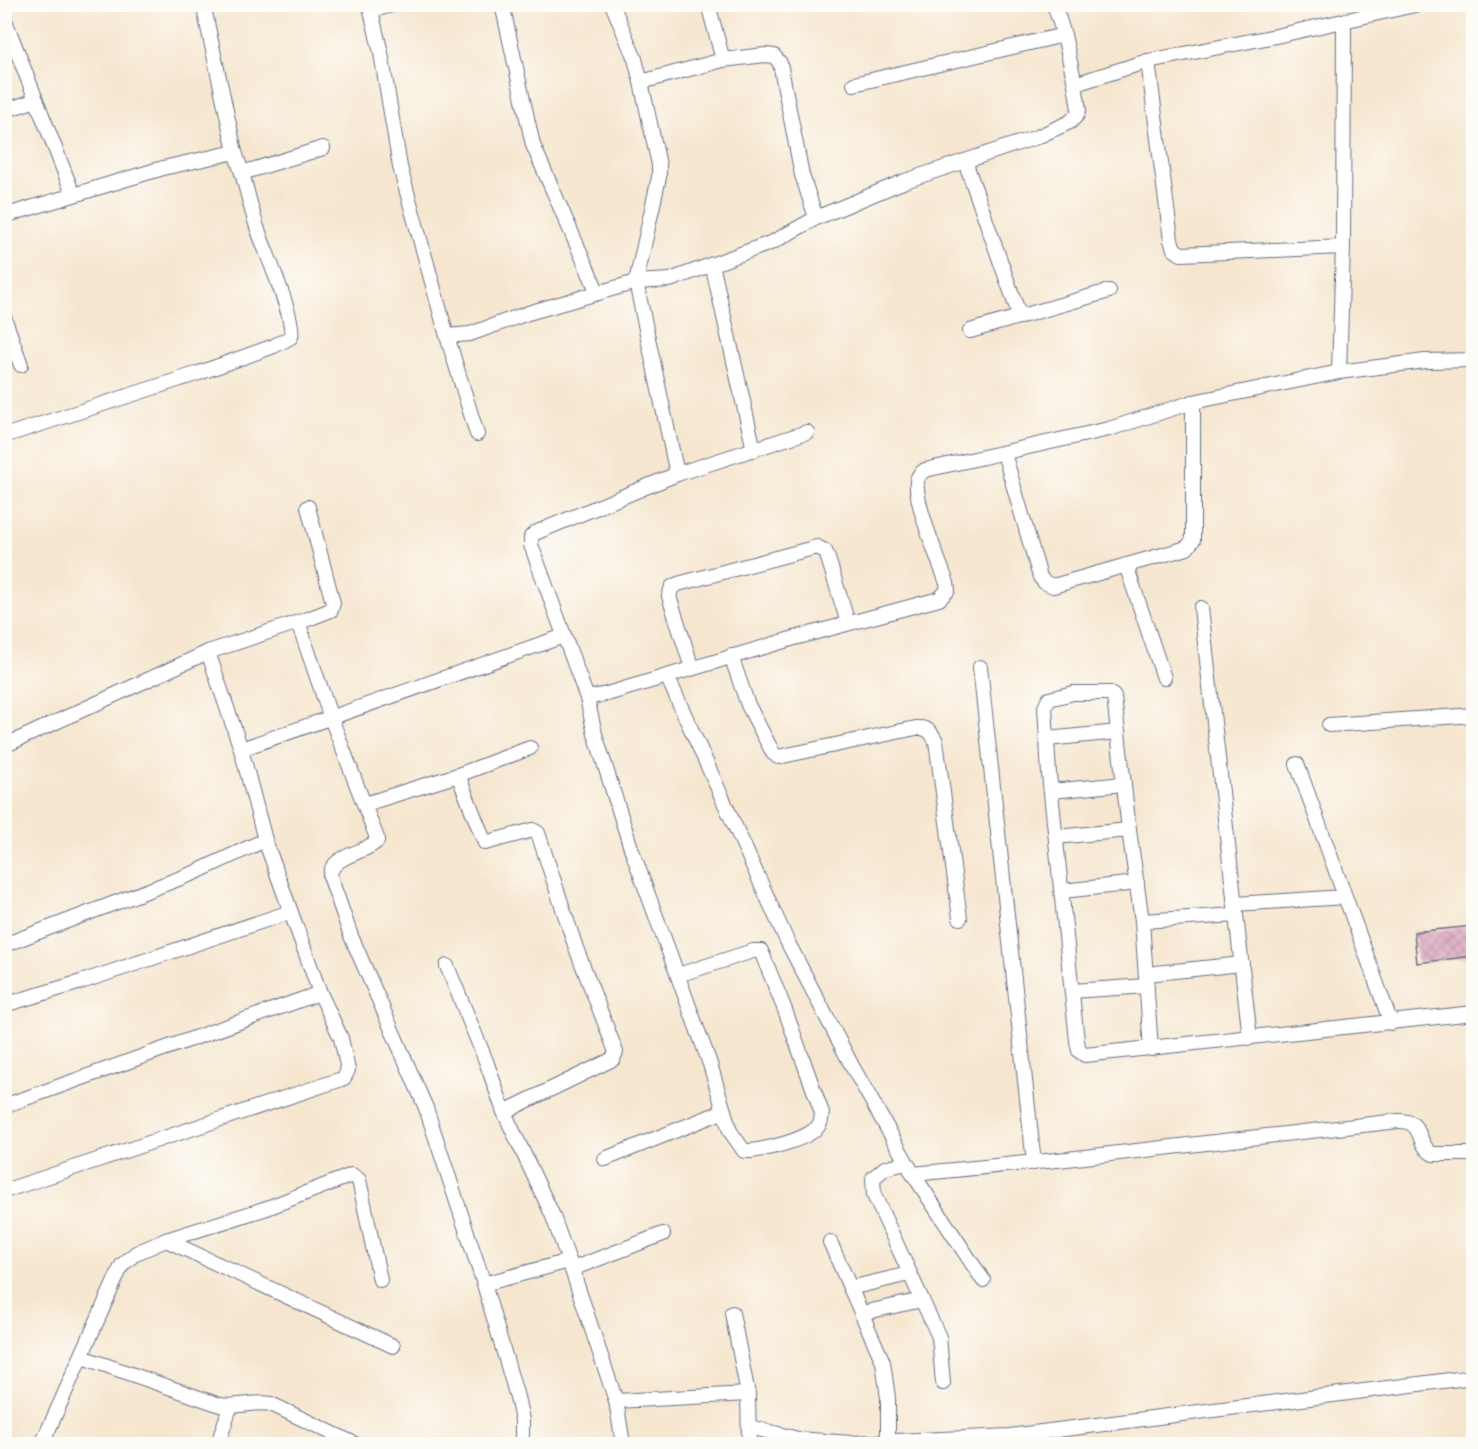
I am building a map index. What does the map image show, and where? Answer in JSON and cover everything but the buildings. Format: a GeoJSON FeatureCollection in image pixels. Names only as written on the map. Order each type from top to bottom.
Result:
{"type":"FeatureCollection","features":[{"type":"Feature","properties":{"kind":"street"},"geometry":{"type":"LineString","coordinates":[[4,436],[199,372],[274,346],[291,337],[292,331],[286,308],[257,229],[235,152],[203,4]]}},
{"type":"Feature","properties":{"kind":"street"},"geometry":{"type":"LineString","coordinates":[[394,4],[370,8],[381,53],[400,166],[477,434]]}},
{"type":"Feature","properties":{"kind":"street"},"geometry":{"type":"LineString","coordinates":[[502,4],[533,145],[598,293]]}},
{"type":"Feature","properties":{"kind":"street"},"geometry":{"type":"LineString","coordinates":[[612,4],[635,59],[658,165],[659,177],[636,282],[677,474]]}},
{"type":"Feature","properties":{"kind":"street"},"geometry":{"type":"LineString","coordinates":[[708,4],[723,60]]}},
{"type":"Feature","properties":{"kind":"street"},"geometry":{"type":"LineString","coordinates":[[447,336],[470,334],[528,313],[636,282],[670,280],[773,242],[816,218],[904,181],[1037,137],[1070,122],[1079,109],[1064,35],[1054,4]]}},
{"type":"Feature","properties":{"kind":"street"},"geometry":{"type":"LineString","coordinates":[[1075,84],[1148,61],[1419,4]]}},
{"type":"Feature","properties":{"kind":"street"},"geometry":{"type":"LineString","coordinates":[[4,18],[73,194]]}},
{"type":"Feature","properties":{"kind":"street"},"geometry":{"type":"LineString","coordinates":[[1339,372],[1343,246],[1344,21]]}},
{"type":"Feature","properties":{"kind":"street"},"geometry":{"type":"LineString","coordinates":[[854,84],[1064,35]]}},
{"type":"Feature","properties":{"kind":"street"},"geometry":{"type":"LineString","coordinates":[[640,82],[723,60],[774,56],[780,63],[802,175],[816,218]]}},
{"type":"Feature","properties":{"kind":"street"},"geometry":{"type":"LineString","coordinates":[[1148,61],[1171,240],[1176,252],[1181,254],[1343,246]]}},
{"type":"Feature","properties":{"kind":"street"},"geometry":{"type":"LineString","coordinates":[[4,111],[36,100]]}},
{"type":"Feature","properties":{"kind":"street"},"geometry":{"type":"LineString","coordinates":[[242,173],[323,148]]}},
{"type":"Feature","properties":{"kind":"street"},"geometry":{"type":"LineString","coordinates":[[4,216],[163,168],[235,152]]}},
{"type":"Feature","properties":{"kind":"street"},"geometry":{"type":"LineString","coordinates":[[965,161],[1020,316]]}},
{"type":"Feature","properties":{"kind":"street"},"geometry":{"type":"LineString","coordinates":[[712,264],[754,450]]}},
{"type":"Feature","properties":{"kind":"street"},"geometry":{"type":"LineString","coordinates":[[970,331],[1109,291]]}},
{"type":"Feature","properties":{"kind":"street"},"geometry":{"type":"LineString","coordinates":[[4,317],[21,365]]}},
{"type":"Feature","properties":{"kind":"street"},"geometry":{"type":"LineString","coordinates":[[587,698],[939,599],[945,594],[947,583],[923,514],[916,482],[919,475],[933,468],[1109,429],[1193,402],[1339,372],[1425,362],[1473,360]]}},
{"type":"Feature","properties":{"kind":"street"},"geometry":{"type":"LineString","coordinates":[[1004,453],[1044,582],[1053,586],[1187,548],[1193,540],[1193,402]]}},
{"type":"Feature","properties":{"kind":"street"},"geometry":{"type":"LineString","coordinates":[[678,975],[753,951],[760,951],[785,1010],[822,1113],[820,1124],[804,1136],[756,1152],[744,1151],[730,1131],[678,975],[631,848],[595,734],[587,698],[531,545],[531,537],[535,533],[677,474],[807,432]]}},
{"type":"Feature","properties":{"kind":"street"},"geometry":{"type":"LineString","coordinates":[[4,746],[208,652],[329,611],[333,605],[308,507]]}},
{"type":"Feature","properties":{"kind":"street"},"geometry":{"type":"LineString","coordinates":[[692,668],[669,596],[672,587],[678,584],[817,547],[825,551],[827,555],[848,623]]}},
{"type":"Feature","properties":{"kind":"street"},"geometry":{"type":"LineString","coordinates":[[1126,565],[1164,678]]}},
{"type":"Feature","properties":{"kind":"street"},"geometry":{"type":"LineString","coordinates":[[1201,608],[1250,1038]]}},
{"type":"Feature","properties":{"kind":"street"},"geometry":{"type":"LineString","coordinates":[[298,622],[331,717],[377,835],[377,841],[371,847],[336,862],[330,870],[330,876],[351,936],[426,1108],[484,1284],[517,1397],[522,1420],[522,1444]]}},
{"type":"Feature","properties":{"kind":"street"},"geometry":{"type":"LineString","coordinates":[[241,748],[564,636]]}},
{"type":"Feature","properties":{"kind":"street"},"geometry":{"type":"LineString","coordinates":[[4,1191],[344,1078],[348,1070],[341,1038],[320,993],[265,840],[241,748],[208,652]]}},
{"type":"Feature","properties":{"kind":"street"},"geometry":{"type":"LineString","coordinates":[[731,656],[748,705],[772,753],[778,757],[916,728],[927,729],[931,732],[936,741],[960,918]]}},
{"type":"Feature","properties":{"kind":"street"},"geometry":{"type":"LineString","coordinates":[[980,667],[1034,1163]]}},
{"type":"Feature","properties":{"kind":"street"},"geometry":{"type":"LineString","coordinates":[[667,676],[787,941],[852,1066],[909,1168],[983,1281]]}},
{"type":"Feature","properties":{"kind":"street"},"geometry":{"type":"LineString","coordinates":[[1151,1049],[1142,921],[1114,697],[1112,694],[1073,693],[1053,697],[1047,701],[1045,707],[1051,791],[1077,1041],[1080,1051],[1085,1055],[1151,1049],[1392,1023],[1473,1013]]}},
{"type":"Feature","properties":{"kind":"street"},"geometry":{"type":"LineString","coordinates":[[1329,725],[1473,715]]}},
{"type":"Feature","properties":{"kind":"street"},"geometry":{"type":"LineString","coordinates":[[1047,739],[1118,732]]}},
{"type":"Feature","properties":{"kind":"street"},"geometry":{"type":"LineString","coordinates":[[365,804],[458,775],[530,748]]}},
{"type":"Feature","properties":{"kind":"street"},"geometry":{"type":"LineString","coordinates":[[1297,764],[1392,1023]]}},
{"type":"Feature","properties":{"kind":"street"},"geometry":{"type":"LineString","coordinates":[[458,775],[485,843],[533,830],[538,833],[576,948],[616,1052],[613,1059],[504,1112]]}},
{"type":"Feature","properties":{"kind":"street"},"geometry":{"type":"LineString","coordinates":[[1051,791],[1124,784]]}},
{"type":"Feature","properties":{"kind":"street"},"geometry":{"type":"LineString","coordinates":[[1056,837],[1129,830]]}},
{"type":"Feature","properties":{"kind":"street"},"geometry":{"type":"LineString","coordinates":[[4,945],[194,873],[265,840]]}},
{"type":"Feature","properties":{"kind":"street"},"geometry":{"type":"LineString","coordinates":[[1062,891],[1137,883]]}},
{"type":"Feature","properties":{"kind":"street"},"geometry":{"type":"LineString","coordinates":[[1142,921],[1345,897]]}},
{"type":"Feature","properties":{"kind":"street"},"geometry":{"type":"LineString","coordinates":[[4,1005],[290,912]]}},
{"type":"Feature","properties":{"kind":"street"},"geometry":{"type":"LineString","coordinates":[[1072,991],[1242,964]]}},
{"type":"Feature","properties":{"kind":"street"},"geometry":{"type":"LineString","coordinates":[[447,966],[504,1112],[552,1214],[571,1265],[616,1401],[623,1444]]}},
{"type":"Feature","properties":{"kind":"street"},"geometry":{"type":"LineString","coordinates":[[4,1106],[320,993]]}},
{"type":"Feature","properties":{"kind":"street"},"geometry":{"type":"LineString","coordinates":[[605,1159],[724,1111]]}},
{"type":"Feature","properties":{"kind":"street"},"geometry":{"type":"LineString","coordinates":[[943,1383],[939,1337],[874,1195],[873,1178],[885,1168],[1034,1163],[1407,1121],[1417,1129],[1425,1147],[1433,1154],[1473,1154]]}},
{"type":"Feature","properties":{"kind":"street"},"geometry":{"type":"LineString","coordinates":[[42,1444],[122,1265],[136,1253],[166,1240],[267,1208],[352,1175],[359,1180],[380,1280]]}},
{"type":"Feature","properties":{"kind":"street"},"geometry":{"type":"LineString","coordinates":[[484,1284],[571,1265],[663,1234]]}},
{"type":"Feature","properties":{"kind":"street"},"geometry":{"type":"LineString","coordinates":[[166,1240],[393,1346]]}},
{"type":"Feature","properties":{"kind":"street"},"geometry":{"type":"LineString","coordinates":[[830,1242],[880,1353],[886,1374],[888,1442]]}},
{"type":"Feature","properties":{"kind":"street"},"geometry":{"type":"LineString","coordinates":[[850,1288],[909,1274]]}},
{"type":"Feature","properties":{"kind":"street"},"geometry":{"type":"LineString","coordinates":[[862,1313],[922,1300]]}},
{"type":"Feature","properties":{"kind":"street"},"geometry":{"type":"LineString","coordinates":[[732,1313],[748,1394],[749,1444]]}},
{"type":"Feature","properties":{"kind":"street"},"geometry":{"type":"LineString","coordinates":[[82,1357],[220,1405],[230,1407],[261,1402],[271,1404],[355,1444]]}},
{"type":"Feature","properties":{"kind":"street"},"geometry":{"type":"LineString","coordinates":[[750,1427],[798,1439],[825,1442],[888,1442],[1010,1436],[1473,1377]]}},
{"type":"Feature","properties":{"kind":"street"},"geometry":{"type":"LineString","coordinates":[[616,1401],[748,1394]]}},
{"type":"Feature","properties":{"kind":"street"},"geometry":{"type":"LineString","coordinates":[[218,1444],[230,1407]]}}]}
